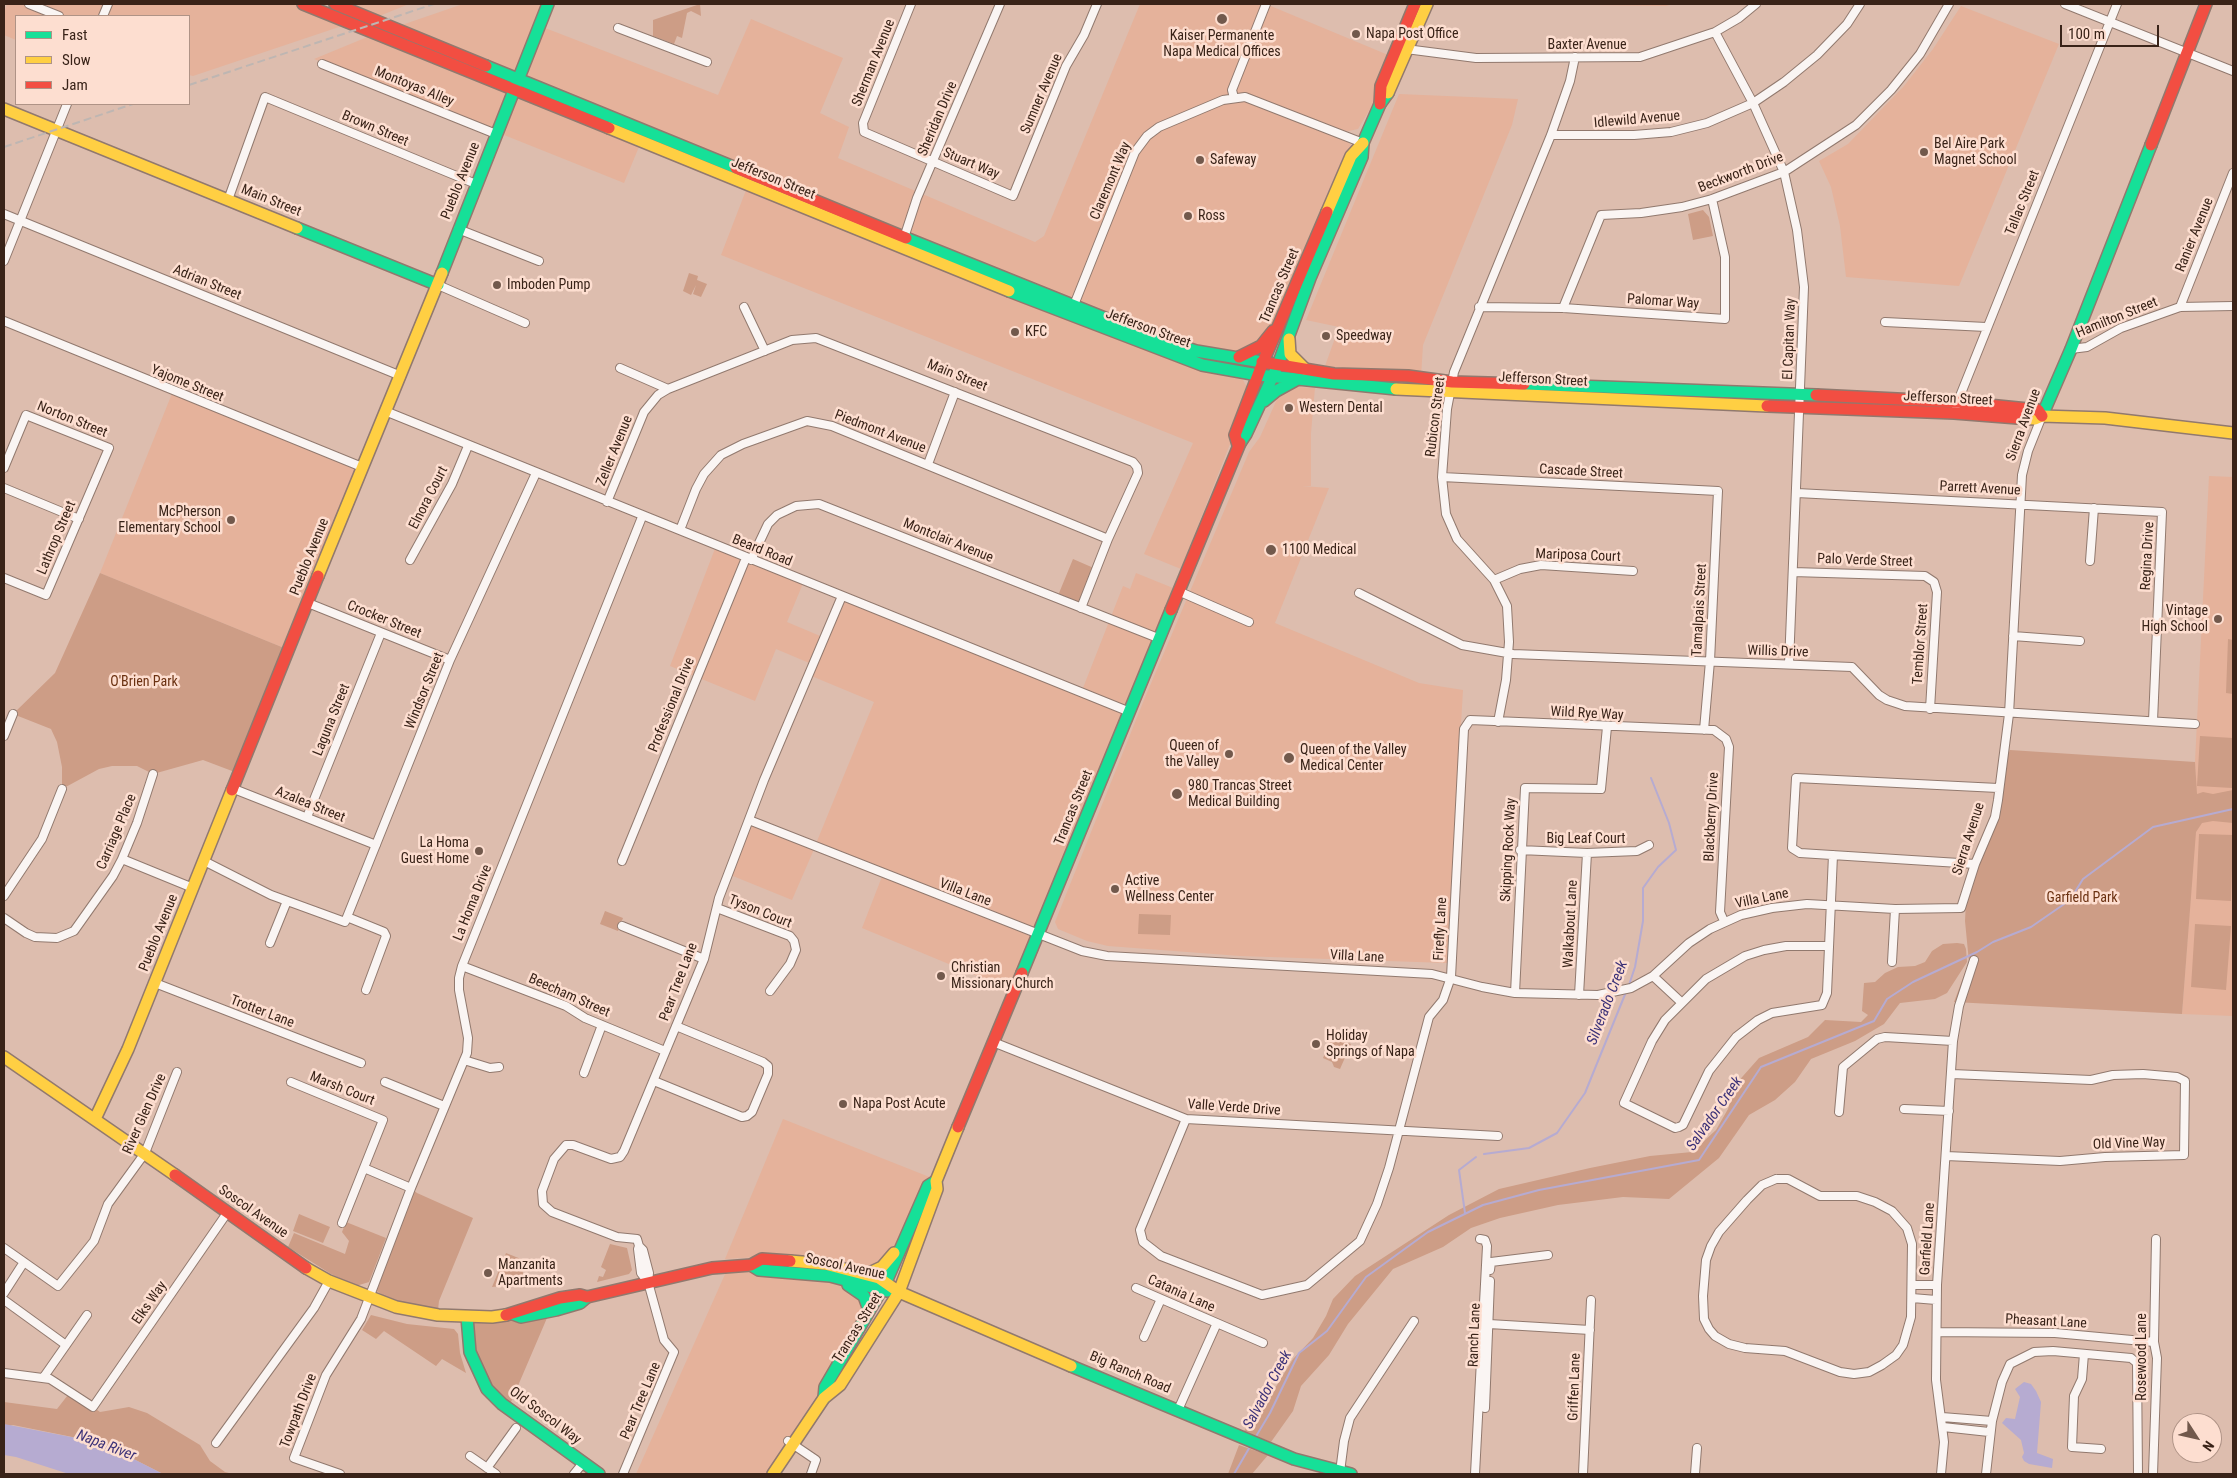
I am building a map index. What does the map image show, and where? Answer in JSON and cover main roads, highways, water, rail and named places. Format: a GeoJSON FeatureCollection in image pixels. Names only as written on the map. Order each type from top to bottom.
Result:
{"type":"FeatureCollection","features":[{"type":"Feature","properties":{"kind":"main road","name":"Jefferson Street"},"geometry":{"type":"LineString","coordinates":[[335,4],[518,78],[1161,351],[1202,365],[1258,375],[1342,385],[1451,387],[1800,408],[1956,407]]}},
{"type":"Feature","properties":{"kind":"main road","name":"Pueblo Avenue"},"geometry":{"type":"LineString","coordinates":[[95,1119],[155,983],[234,789],[362,467],[438,286],[458,230],[548,4]]}},
{"type":"Feature","properties":{"kind":"main road","name":"Trancas Street"},"geometry":{"type":"LineString","coordinates":[[773,1474],[791,1443],[824,1398],[840,1385],[899,1292],[936,1189],[936,1181],[1130,712],[1158,638],[1238,445],[1246,434],[1278,365],[1310,278],[1307,274],[1321,242],[1330,208],[1351,156],[1363,143],[1380,104],[1389,92],[1426,4]]}},
{"type":"Feature","properties":{"kind":"main road","name":"Sierra Avenue"},"geometry":{"type":"LineString","coordinates":[[2042,416],[2206,4]]}},
{"type":"Feature","properties":{"kind":"main road","name":"Jefferson Street"},"geometry":{"type":"LineString","coordinates":[[310,5],[514,90],[903,242]]}},
{"type":"Feature","properties":{"kind":"main road","name":"Trancas Street"},"geometry":{"type":"LineString","coordinates":[[1380,104],[1381,86],[1413,9]]}},
{"type":"Feature","properties":{"kind":"main road"},"geometry":{"type":"LineString","coordinates":[[1406,49],[1406,42],[1413,20],[1413,9]]}},
{"type":"Feature","properties":{"kind":"main road","name":"Main Street"},"geometry":{"type":"LineString","coordinates":[[4,109],[438,286]]}},
{"type":"Feature","properties":{"kind":"main road","name":"Trancas Street"},"geometry":{"type":"LineString","coordinates":[[1238,445],[1235,435],[1250,393],[1282,320],[1362,157],[1363,143]]}},
{"type":"Feature","properties":{"kind":"main road","name":"Jefferson Street"},"geometry":{"type":"LineString","coordinates":[[1072,312],[1196,351],[1334,374],[1408,376],[1451,387],[1549,384],[1801,395],[1956,407],[2035,419],[2042,416],[2105,418],[2233,433]]}},
{"type":"Feature","properties":{"kind":"main road"},"geometry":{"type":"LineString","coordinates":[[1236,358],[1261,346],[1282,320]]}},
{"type":"Feature","properties":{"kind":"main road"},"geometry":{"type":"LineString","coordinates":[[1289,335],[1290,354],[1306,370]]}},
{"type":"Feature","properties":{"kind":"main road"},"geometry":{"type":"LineString","coordinates":[[1231,370],[1243,380],[1250,393]]}},
{"type":"Feature","properties":{"kind":"main road"},"geometry":{"type":"LineString","coordinates":[[1258,408],[1276,391],[1296,380]]}},
{"type":"Feature","properties":{"kind":"main road","name":"Soscol Avenue"},"geometry":{"type":"LineString","coordinates":[[4,1058],[145,1153],[300,1265],[368,1301],[415,1312],[467,1317],[513,1314],[521,1317],[580,1303],[587,1297],[648,1282],[719,1267],[751,1265],[762,1260],[811,1262],[867,1274],[883,1286]]}},
{"type":"Feature","properties":{"kind":"main road","name":"Trancas Street"},"geometry":{"type":"LineString","coordinates":[[824,1398],[825,1387],[883,1286],[928,1186],[936,1181]]}},
{"type":"Feature","properties":{"kind":"main road"},"geometry":{"type":"LineString","coordinates":[[867,1274],[885,1264],[902,1242],[912,1224]]}},
{"type":"Feature","properties":{"kind":"main road"},"geometry":{"type":"LineString","coordinates":[[769,1270],[776,1265],[809,1267],[811,1262]]}},
{"type":"Feature","properties":{"kind":"main road","name":"Soscol Avenue"},"geometry":{"type":"LineString","coordinates":[[751,1265],[759,1270],[836,1278],[883,1286],[899,1292]]}},
{"type":"Feature","properties":{"kind":"main road"},"geometry":{"type":"LineString","coordinates":[[836,1278],[861,1293],[866,1299],[868,1312],[861,1327]]}},
{"type":"Feature","properties":{"kind":"main road","name":"Big Ranch Road"},"geometry":{"type":"LineString","coordinates":[[899,1292],[1294,1460],[1346,1473]]}},
{"type":"Feature","properties":{"kind":"main road","name":"Old Soscol Way"},"geometry":{"type":"LineString","coordinates":[[467,1317],[470,1352],[487,1389],[502,1404],[598,1474]]}},
{"type":"Feature","properties":{"kind":"water"},"geometry":{"type":"Polygon","coordinates":[[[2024,1382],[2031,1384],[2041,1402],[2037,1453],[2053,1459],[2052,1468],[2029,1464],[2024,1461],[2021,1440],[2002,1423],[2006,1418],[2015,1419],[2020,1397],[2015,1389],[2024,1382]]]}},
{"type":"Feature","properties":{"kind":"water","name":"Napa River"},"geometry":{"type":"Polygon","coordinates":[[[4,1424],[102,1443],[163,1474],[69,1474],[4,1455],[4,1424]]]}},
{"type":"Feature","properties":{"kind":"waterway","name":"Silverado Creek"},"geometry":{"type":"LineString","coordinates":[[1629,985],[1635,967],[1643,921],[1643,888],[1658,867],[1676,850],[1669,823],[1651,778]]}},
{"type":"Feature","properties":{"kind":"waterway","name":"Salvador Creek"},"geometry":{"type":"LineString","coordinates":[[1255,1438],[1270,1413],[1299,1353],[1327,1331],[1366,1277],[1428,1232],[1483,1205],[1539,1190],[1699,1160],[1761,1067],[1874,1021],[1887,999],[1913,982],[1977,952],[1993,942],[2031,927],[2070,900],[2083,879],[2153,827],[2233,809]]}},
{"type":"Feature","properties":{"kind":"waterway","name":"Silverado Creek"},"geometry":{"type":"LineString","coordinates":[[1484,1154],[1529,1148],[1557,1133],[1585,1093],[1626,992]]}},
{"type":"Feature","properties":{"kind":"waterway","name":"Silverado Creek"},"geometry":{"type":"LineString","coordinates":[[1465,1213],[1459,1170],[1476,1157]]}},
{"type":"Feature","properties":{"kind":"waterway","name":"Salvador Creek"},"geometry":{"type":"LineString","coordinates":[[1234,1474],[1251,1445]]}},
{"type":"Feature","properties":{"kind":"railway"},"geometry":{"type":"LineString","coordinates":[[190,85],[434,4]]}},
{"type":"Feature","properties":{"kind":"railway"},"geometry":{"type":"LineString","coordinates":[[4,147],[130,105]]}},
{"type":"Feature","properties":{"kind":"place","name":"Kaiser Permanente Napa Medical Offices"},"geometry":{"type":"Point","coordinates":[1222,19]}},
{"type":"Feature","properties":{"kind":"place","name":"Napa Post Office"},"geometry":{"type":"Point","coordinates":[1356,34]}},
{"type":"Feature","properties":{"kind":"place","name":"Bel Aire Park Magnet School"},"geometry":{"type":"Point","coordinates":[1924,152]}},
{"type":"Feature","properties":{"kind":"place","name":"Safeway"},"geometry":{"type":"Point","coordinates":[1200,160]}},
{"type":"Feature","properties":{"kind":"place","name":"Ross"},"geometry":{"type":"Point","coordinates":[1188,216]}},
{"type":"Feature","properties":{"kind":"place","name":"Imboden Pump"},"geometry":{"type":"Point","coordinates":[497,285]}},
{"type":"Feature","properties":{"kind":"place","name":"KFC"},"geometry":{"type":"Point","coordinates":[1015,332]}},
{"type":"Feature","properties":{"kind":"place","name":"Speedway"},"geometry":{"type":"Point","coordinates":[1326,336]}},
{"type":"Feature","properties":{"kind":"place","name":"Western Dental"},"geometry":{"type":"Point","coordinates":[1289,408]}},
{"type":"Feature","properties":{"kind":"place","name":"McPherson Elementary School"},"geometry":{"type":"Point","coordinates":[231,520]}},
{"type":"Feature","properties":{"kind":"place","name":"1100 Medical"},"geometry":{"type":"Point","coordinates":[1271,550]}},
{"type":"Feature","properties":{"kind":"place","name":"Vintage High School"},"geometry":{"type":"Point","coordinates":[2218,619]}},
{"type":"Feature","properties":{"kind":"place","name":"Queen of the Valley"},"geometry":{"type":"Point","coordinates":[1229,754]}},
{"type":"Feature","properties":{"kind":"place","name":"Queen of the Valley Medical Center"},"geometry":{"type":"Point","coordinates":[1289,758]}},
{"type":"Feature","properties":{"kind":"place","name":"980 Trancas Street Medical Building"},"geometry":{"type":"Point","coordinates":[1177,794]}},
{"type":"Feature","properties":{"kind":"place","name":"La Homa Guest Home"},"geometry":{"type":"Point","coordinates":[479,851]}},
{"type":"Feature","properties":{"kind":"place","name":"Active Wellness Center"},"geometry":{"type":"Point","coordinates":[1115,889]}},
{"type":"Feature","properties":{"kind":"place","name":"Christian Missionary Church"},"geometry":{"type":"Point","coordinates":[941,976]}},
{"type":"Feature","properties":{"kind":"place","name":"Holiday Springs of Napa"},"geometry":{"type":"Point","coordinates":[1316,1044]}},
{"type":"Feature","properties":{"kind":"place","name":"Napa Post Acute"},"geometry":{"type":"Point","coordinates":[843,1104]}},
{"type":"Feature","properties":{"kind":"place","name":"Manzanita Apartments"},"geometry":{"type":"Point","coordinates":[488,1273]}},
{"type":"Feature","properties":{"kind":"park label","name":"O'Brien Park"},"geometry":{"type":"Point","coordinates":[144,682]}},
{"type":"Feature","properties":{"kind":"park label","name":"Garfield Park"},"geometry":{"type":"Point","coordinates":[2082,898]}}]}
